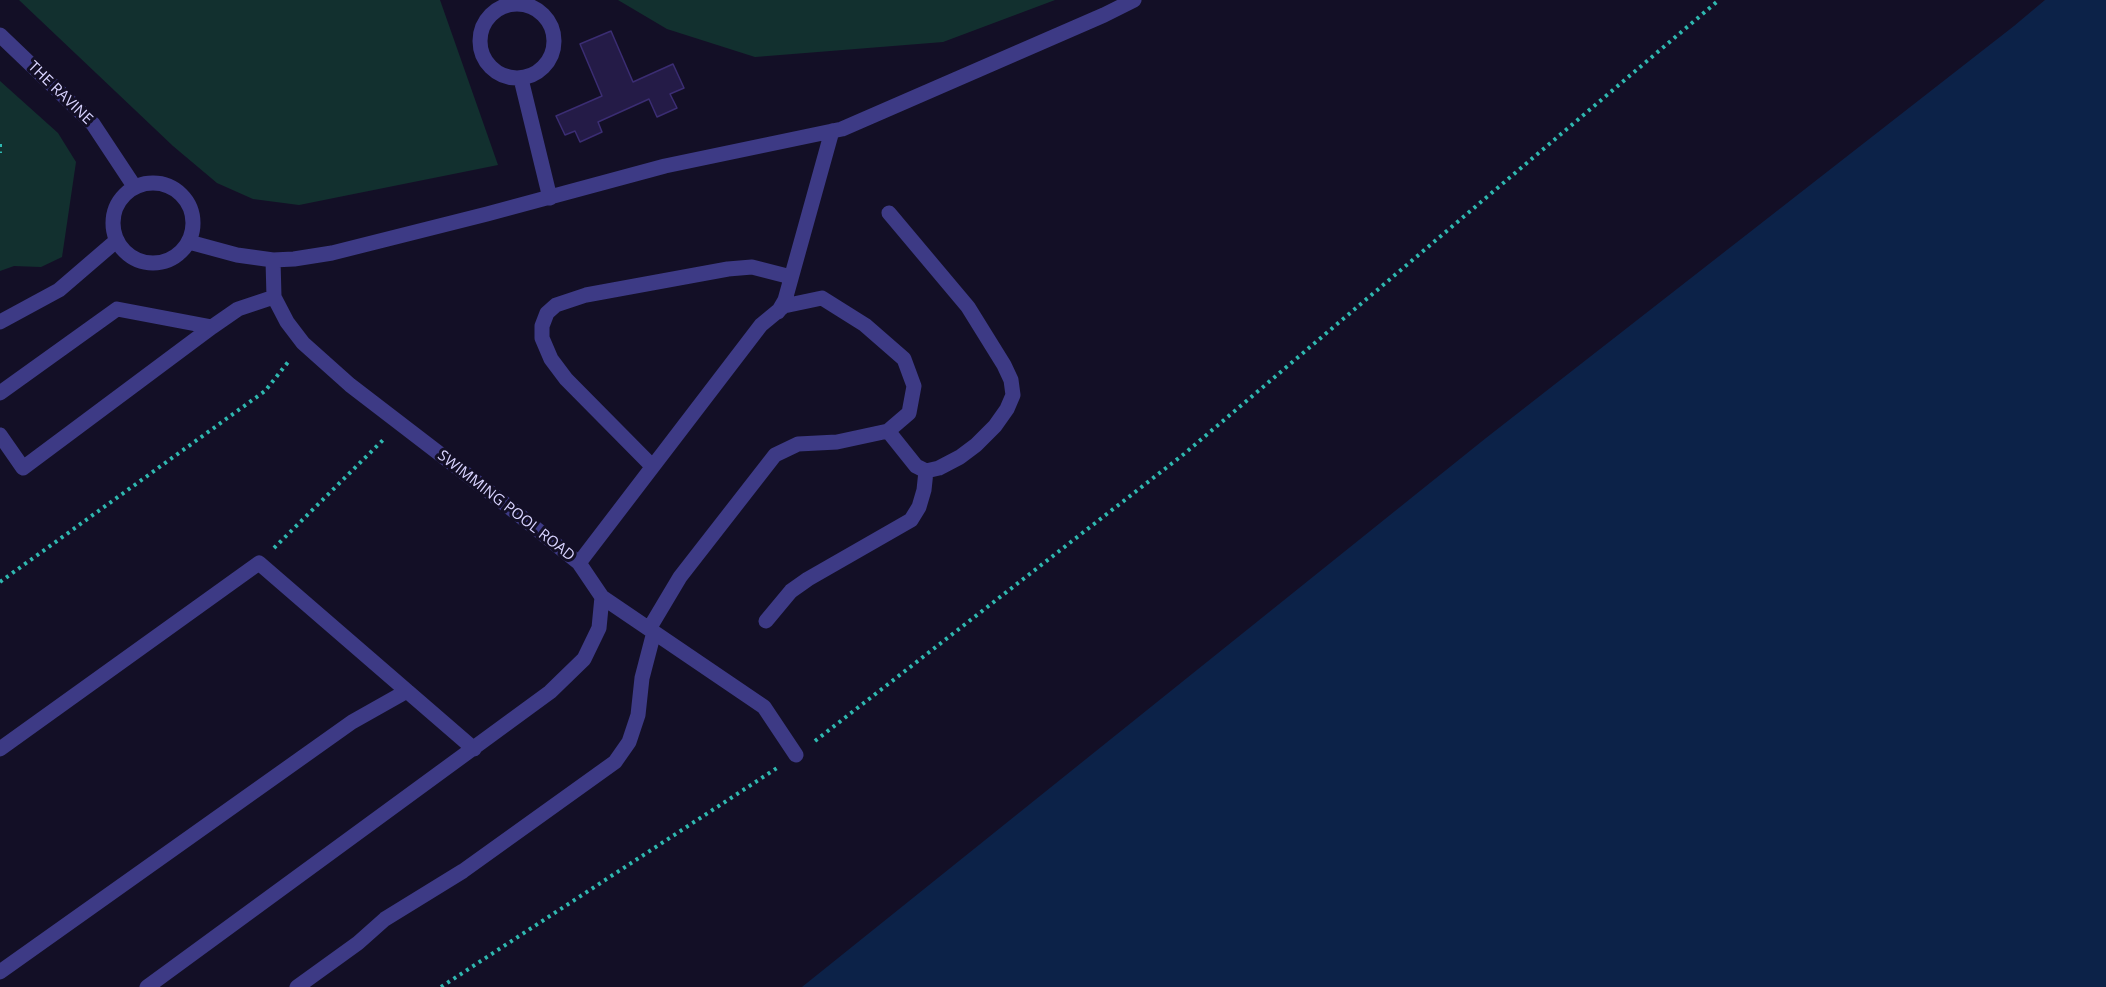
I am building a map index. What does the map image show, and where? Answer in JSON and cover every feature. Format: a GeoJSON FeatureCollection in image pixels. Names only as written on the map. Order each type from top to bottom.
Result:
{"type":"FeatureCollection","features":[{"type":"Feature","properties":{"kind":"street"},"geometry":{"type":"LineString","coordinates":[[189,242],[237,255],[273,260],[332,253],[550,198],[665,166],[842,129],[1134,0]]}},
{"type":"Feature","properties":{"kind":"street"},"geometry":{"type":"LineString","coordinates":[[521,4],[543,14],[554,36],[554,48],[550,59],[542,69],[520,79],[508,78],[497,73],[488,64],[479,41],[488,18],[497,10],[509,5],[521,4]]}},
{"type":"Feature","properties":{"kind":"street","name":"THE RAVINE"},"geometry":{"type":"LineString","coordinates":[[0,35],[93,124],[134,186]]}},
{"type":"Feature","properties":{"kind":"street"},"geometry":{"type":"LineString","coordinates":[[520,79],[550,198]]}},
{"type":"Feature","properties":{"kind":"street"},"geometry":{"type":"LineString","coordinates":[[778,312],[785,300],[832,131]]}},
{"type":"Feature","properties":{"kind":"street"},"geometry":{"type":"LineString","coordinates":[[147,182],[163,183],[176,189],[190,207],[193,220],[189,242],[180,253],[167,261],[153,264],[138,261],[126,254],[116,241],[112,228],[114,208],[122,196],[134,186],[147,182]]}},
{"type":"Feature","properties":{"kind":"street"},"geometry":{"type":"LineString","coordinates":[[888,431],[916,466],[926,471],[939,468],[976,445],[995,426],[1007,409],[1013,395],[1011,380],[1004,365],[968,308],[889,213]]}},
{"type":"Feature","properties":{"kind":"street"},"geometry":{"type":"LineString","coordinates":[[0,322],[59,290],[116,241]]}},
{"type":"Feature","properties":{"kind":"street","name":"SWIMMING POOL ROAD"},"geometry":{"type":"LineString","coordinates":[[273,260],[274,297],[287,322],[303,343],[350,385],[579,563],[602,597],[764,707],[796,755]]}},
{"type":"Feature","properties":{"kind":"street"},"geometry":{"type":"LineString","coordinates":[[652,466],[566,379],[551,359],[542,338],[542,326],[547,313],[556,305],[586,295],[728,269],[752,267],[791,277]]}},
{"type":"Feature","properties":{"kind":"street"},"geometry":{"type":"LineString","coordinates":[[0,435],[23,468],[238,309],[274,297]]}},
{"type":"Feature","properties":{"kind":"street"},"geometry":{"type":"LineString","coordinates":[[297,987],[358,943],[385,919],[463,871],[615,762],[629,742],[638,715],[651,631],[680,577],[775,455],[798,444],[837,442],[888,431],[909,413],[914,386],[904,359],[865,325],[822,298],[784,306],[761,325],[579,563]]}},
{"type":"Feature","properties":{"kind":"street"},"geometry":{"type":"LineString","coordinates":[[0,393],[117,309],[212,327]]}},
{"type":"Feature","properties":{"kind":"street"},"geometry":{"type":"LineString","coordinates":[[766,621],[784,598],[808,579],[911,520],[919,507],[926,471]]}},
{"type":"Feature","properties":{"kind":"street"},"geometry":{"type":"LineString","coordinates":[[0,749],[259,563],[474,749]]}},
{"type":"Feature","properties":{"kind":"street"},"geometry":{"type":"LineString","coordinates":[[147,987],[550,692],[584,659],[599,628],[602,597]]}},
{"type":"Feature","properties":{"kind":"street"},"geometry":{"type":"LineString","coordinates":[[0,972],[352,722],[407,691]]}},
{"type":"Feature","properties":{"kind":"path"},"geometry":{"type":"LineString","coordinates":[[441,987],[796,755],[1184,454],[1719,0]]}},
{"type":"Feature","properties":{"kind":"path"},"geometry":{"type":"LineString","coordinates":[[0,144],[0,153]]}},
{"type":"Feature","properties":{"kind":"path"},"geometry":{"type":"LineString","coordinates":[[0,582],[265,391],[303,343]]}},
{"type":"Feature","properties":{"kind":"path"},"geometry":{"type":"LineString","coordinates":[[259,563],[400,423]]}},
{"type":"Feature","properties":{"kind":"green space"},"geometry":{"type":"Polygon","coordinates":[[[19,0],[440,0],[498,165],[299,205],[253,199],[217,183],[173,146],[19,0]]]}},
{"type":"Feature","properties":{"kind":"green space"},"geometry":{"type":"Polygon","coordinates":[[[618,0],[1055,0],[943,42],[755,57],[667,29],[618,0]]]}},
{"type":"Feature","properties":{"kind":"green space"},"geometry":{"type":"Polygon","coordinates":[[[0,81],[58,133],[76,162],[62,257],[41,267],[14,266],[0,271],[0,81]]]}},
{"type":"Feature","properties":{"kind":"water"},"geometry":{"type":"Polygon","coordinates":[[[2045,0],[2106,0],[2106,987],[802,987],[1486,438],[2045,0]]]}},
{"type":"Feature","properties":{"kind":"building"},"geometry":{"type":"Polygon","coordinates":[[[611,31],[633,82],[673,64],[684,88],[670,94],[677,108],[657,117],[649,99],[598,122],[602,132],[580,142],[575,131],[565,135],[556,116],[602,96],[580,44],[611,31]]]}}]}
